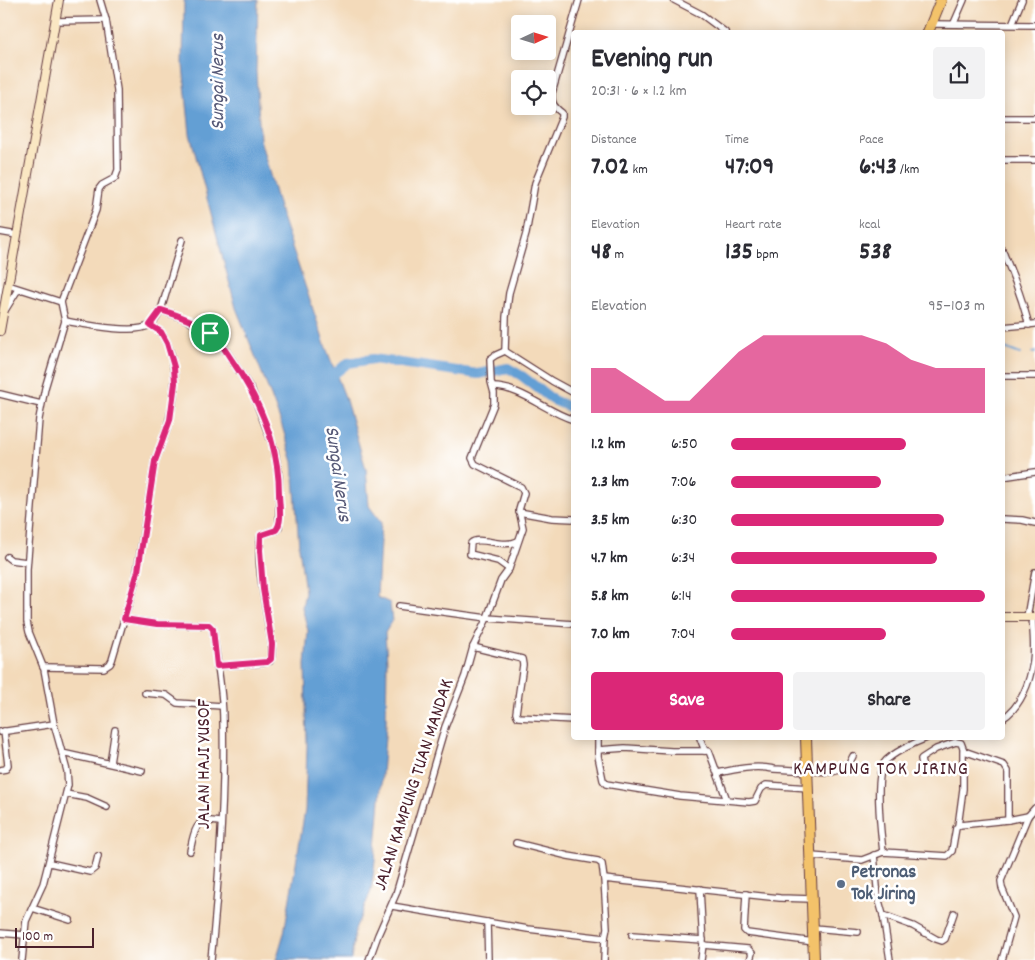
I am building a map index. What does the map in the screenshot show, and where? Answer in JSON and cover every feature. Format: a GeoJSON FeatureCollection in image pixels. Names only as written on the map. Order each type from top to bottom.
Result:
{"type":"FeatureCollection","features":[{"type":"Feature","properties":{"kind":"highway"},"geometry":{"type":"LineString","coordinates":[[930,28],[941,0]]}},
{"type":"Feature","properties":{"kind":"highway"},"geometry":{"type":"LineString","coordinates":[[806,740],[814,960]]}},
{"type":"Feature","properties":{"kind":"main road"},"geometry":{"type":"LineString","coordinates":[[0,330],[59,0]]}},
{"type":"Feature","properties":{"kind":"main road"},"geometry":{"type":"LineString","coordinates":[[1005,617],[1031,617]]}},
{"type":"Feature","properties":{"kind":"street"},"geometry":{"type":"LineString","coordinates":[[22,960],[26,920],[43,884],[50,863],[68,778],[54,724],[43,667],[27,622],[27,562],[31,499],[41,404],[65,321],[62,302],[96,210],[99,189],[115,178],[118,170],[117,90],[106,20],[100,0]]}},
{"type":"Feature","properties":{"kind":"street"},"geometry":{"type":"LineString","coordinates":[[505,350],[506,317],[512,281],[527,228],[535,183],[562,117],[562,113],[552,104],[552,93],[579,0]]}},
{"type":"Feature","properties":{"kind":"street"},"geometry":{"type":"LineString","coordinates":[[674,0],[702,14],[722,30]]}},
{"type":"Feature","properties":{"kind":"street"},"geometry":{"type":"LineString","coordinates":[[954,23],[964,0]]}},
{"type":"Feature","properties":{"kind":"street"},"geometry":{"type":"LineString","coordinates":[[1012,24],[1022,0]]}},
{"type":"Feature","properties":{"kind":"street"},"geometry":{"type":"LineString","coordinates":[[55,21],[106,20]]}},
{"type":"Feature","properties":{"kind":"street"},"geometry":{"type":"LineString","coordinates":[[930,28],[954,23],[1035,25]]}},
{"type":"Feature","properties":{"kind":"street"},"geometry":{"type":"LineString","coordinates":[[1005,118],[1035,118]]}},
{"type":"Feature","properties":{"kind":"street"},"geometry":{"type":"LineString","coordinates":[[1005,160],[1035,160]]}},
{"type":"Feature","properties":{"kind":"street"},"geometry":{"type":"LineString","coordinates":[[0,232],[17,235]]}},
{"type":"Feature","properties":{"kind":"street"},"geometry":{"type":"LineString","coordinates":[[65,321],[102,327],[134,329],[150,325],[161,310],[182,240]]}},
{"type":"Feature","properties":{"kind":"street"},"geometry":{"type":"LineString","coordinates":[[1005,258],[1017,282],[1032,324],[1005,327]]}},
{"type":"Feature","properties":{"kind":"street"},"geometry":{"type":"LineString","coordinates":[[8,285],[62,302]]}},
{"type":"Feature","properties":{"kind":"street"},"geometry":{"type":"LineString","coordinates":[[3,314],[17,291],[21,290]]}},
{"type":"Feature","properties":{"kind":"street"},"geometry":{"type":"LineString","coordinates":[[161,310],[204,328],[221,343],[255,398],[272,442],[278,467],[280,522],[276,530],[261,535],[260,550],[263,589],[272,644],[271,659],[262,664],[217,666]]}},
{"type":"Feature","properties":{"kind":"street"},"geometry":{"type":"LineString","coordinates":[[43,667],[104,668],[112,660],[138,571],[155,461],[170,420],[175,383],[174,367],[167,343],[161,332],[150,325]]}},
{"type":"Feature","properties":{"kind":"street"},"geometry":{"type":"LineString","coordinates":[[505,350],[490,359],[492,385],[517,392],[556,414],[571,419]]}},
{"type":"Feature","properties":{"kind":"street"},"geometry":{"type":"LineString","coordinates":[[505,350],[552,382],[571,392]]}},
{"type":"Feature","properties":{"kind":"street"},"geometry":{"type":"LineString","coordinates":[[1005,376],[1035,376]]}},
{"type":"Feature","properties":{"kind":"street","name":"JALAN KAMPUNG TUAN MANDAK"},"geometry":{"type":"LineString","coordinates":[[368,960],[392,906],[421,815],[445,727],[465,676],[473,647],[487,618],[501,580],[509,569],[523,524],[519,512],[524,493],[521,487],[475,464],[472,458],[494,404],[492,385]]}},
{"type":"Feature","properties":{"kind":"street"},"geometry":{"type":"LineString","coordinates":[[0,394],[41,404]]}},
{"type":"Feature","properties":{"kind":"street"},"geometry":{"type":"LineString","coordinates":[[1005,477],[1035,472]]}},
{"type":"Feature","properties":{"kind":"street"},"geometry":{"type":"LineString","coordinates":[[519,512],[552,518],[571,519]]}},
{"type":"Feature","properties":{"kind":"street"},"geometry":{"type":"LineString","coordinates":[[1005,520],[1022,520],[1035,523]]}},
{"type":"Feature","properties":{"kind":"street"},"geometry":{"type":"LineString","coordinates":[[509,569],[498,561],[470,554],[471,543],[476,540],[510,545],[518,541]]}},
{"type":"Feature","properties":{"kind":"street"},"geometry":{"type":"LineString","coordinates":[[7,557],[11,560],[27,562]]}},
{"type":"Feature","properties":{"kind":"street"},"geometry":{"type":"LineString","coordinates":[[1005,716],[1017,705],[1027,684],[1034,659],[1031,617],[1035,572]]}},
{"type":"Feature","properties":{"kind":"street"},"geometry":{"type":"LineString","coordinates":[[398,606],[487,618],[571,624]]}},
{"type":"Feature","properties":{"kind":"street","name":"JALAN HAJI YUSOF"},"geometry":{"type":"LineString","coordinates":[[124,619],[157,624],[209,625],[213,629],[222,706],[223,783],[218,888],[211,960]]}},
{"type":"Feature","properties":{"kind":"street"},"geometry":{"type":"LineString","coordinates":[[473,647],[522,659],[523,665],[516,713],[518,718],[571,720]]}},
{"type":"Feature","properties":{"kind":"street"},"geometry":{"type":"LineString","coordinates":[[145,693],[166,695],[177,703],[222,706]]}},
{"type":"Feature","properties":{"kind":"street"},"geometry":{"type":"LineString","coordinates":[[0,770],[6,769],[8,766],[2,732],[54,724]]}},
{"type":"Feature","properties":{"kind":"street"},"geometry":{"type":"LineString","coordinates":[[110,763],[115,730]]}},
{"type":"Feature","properties":{"kind":"street"},"geometry":{"type":"LineString","coordinates":[[598,740],[603,780],[606,784],[680,796],[753,802],[761,788],[766,785],[809,788]]}},
{"type":"Feature","properties":{"kind":"street"},"geometry":{"type":"LineString","coordinates":[[701,740],[704,750]]}},
{"type":"Feature","properties":{"kind":"street"},"geometry":{"type":"LineString","coordinates":[[883,852],[878,805],[882,766],[889,759],[922,740]]}},
{"type":"Feature","properties":{"kind":"street"},"geometry":{"type":"LineString","coordinates":[[811,856],[858,860],[883,852],[947,856],[952,851],[955,831],[958,826],[963,789],[963,751],[960,744],[956,742],[936,749],[921,758],[923,770]]}},
{"type":"Feature","properties":{"kind":"street"},"geometry":{"type":"LineString","coordinates":[[598,750],[625,748],[709,751],[728,800]]}},
{"type":"Feature","properties":{"kind":"street"},"geometry":{"type":"LineString","coordinates":[[963,751],[1008,768],[1008,820]]}},
{"type":"Feature","properties":{"kind":"street"},"geometry":{"type":"LineString","coordinates":[[62,753],[142,771]]}},
{"type":"Feature","properties":{"kind":"street"},"geometry":{"type":"LineString","coordinates":[[718,773],[742,768],[832,772],[846,769],[853,756]]}},
{"type":"Feature","properties":{"kind":"street"},"geometry":{"type":"LineString","coordinates":[[66,794],[88,798],[107,807]]}},
{"type":"Feature","properties":{"kind":"street"},"geometry":{"type":"LineString","coordinates":[[1002,960],[1014,917],[1001,881],[1028,816],[1035,808]]}},
{"type":"Feature","properties":{"kind":"street"},"geometry":{"type":"LineString","coordinates":[[958,826],[1028,816]]}},
{"type":"Feature","properties":{"kind":"street"},"geometry":{"type":"LineString","coordinates":[[190,851],[200,824],[204,821],[221,822]]}},
{"type":"Feature","properties":{"kind":"street"},"geometry":{"type":"LineString","coordinates":[[516,843],[568,856],[598,861],[602,864],[607,928],[604,938],[604,960]]}},
{"type":"Feature","properties":{"kind":"street"},"geometry":{"type":"LineString","coordinates":[[874,855],[878,897],[883,915],[890,960]]}},
{"type":"Feature","properties":{"kind":"street"},"geometry":{"type":"LineString","coordinates":[[50,863],[90,872],[96,868],[98,856]]}},
{"type":"Feature","properties":{"kind":"street"},"geometry":{"type":"LineString","coordinates":[[604,879],[790,899],[812,899]]}},
{"type":"Feature","properties":{"kind":"street"},"geometry":{"type":"LineString","coordinates":[[700,889],[703,942],[701,960]]}},
{"type":"Feature","properties":{"kind":"street"},"geometry":{"type":"LineString","coordinates":[[746,894],[744,930],[747,933],[814,942]]}},
{"type":"Feature","properties":{"kind":"street"},"geometry":{"type":"LineString","coordinates":[[392,906],[487,922],[604,938]]}},
{"type":"Feature","properties":{"kind":"street"},"geometry":{"type":"LineString","coordinates":[[32,908],[70,920]]}},
{"type":"Feature","properties":{"kind":"street"},"geometry":{"type":"LineString","coordinates":[[883,915],[913,926],[942,941],[945,939],[954,913]]}},
{"type":"Feature","properties":{"kind":"street"},"geometry":{"type":"LineString","coordinates":[[487,922],[488,960]]}},
{"type":"Feature","properties":{"kind":"street"},"geometry":{"type":"LineString","coordinates":[[814,928],[858,932]]}},
{"type":"Feature","properties":{"kind":"street"},"geometry":{"type":"LineString","coordinates":[[0,933],[24,935]]}},
{"type":"Feature","properties":{"kind":"street"},"geometry":{"type":"LineString","coordinates":[[632,935],[703,942],[748,949],[752,954],[750,960]]}},
{"type":"Feature","properties":{"kind":"water","name":"Sungai Nerus"},"geometry":{"type":"Polygon","coordinates":[[[184,0],[258,0],[256,71],[260,139],[280,211],[325,345],[345,397],[366,469],[369,506],[381,522],[377,597],[390,603],[392,621],[385,633],[387,661],[386,725],[371,891],[355,930],[351,960],[276,960],[284,933],[305,810],[307,746],[305,664],[308,631],[302,607],[305,592],[299,547],[293,462],[271,396],[236,308],[190,134],[183,65],[184,0]]]}},
{"type":"Feature","properties":{"kind":"waterway"},"geometry":{"type":"LineString","coordinates":[[1005,348],[1020,354]]}},
{"type":"Feature","properties":{"kind":"waterway"},"geometry":{"type":"LineString","coordinates":[[325,381],[348,363],[373,359],[478,374],[508,368],[522,376],[553,400],[571,408]]}},
{"type":"Feature","properties":{"kind":"place","name":"Petronas Tok Jiring"},"geometry":{"type":"Point","coordinates":[841,884]}},
{"type":"Feature","properties":{"kind":"district","name":"KAMPUNG TOK JIRING"},"geometry":{"type":"Point","coordinates":[881,770]}},
{"type":"Feature","properties":{"kind":"route"},"geometry":{"type":"LineString","coordinates":[[161,310],[183,318],[210,333],[221,343],[252,391],[276,457],[279,478],[280,522],[276,530],[263,534],[260,538],[263,589],[272,644],[271,659],[262,664],[217,666],[213,629],[209,625],[157,624],[124,619],[138,571],[155,461],[170,420],[174,402],[176,377],[171,354],[161,332],[150,325],[161,310]]}}]}
